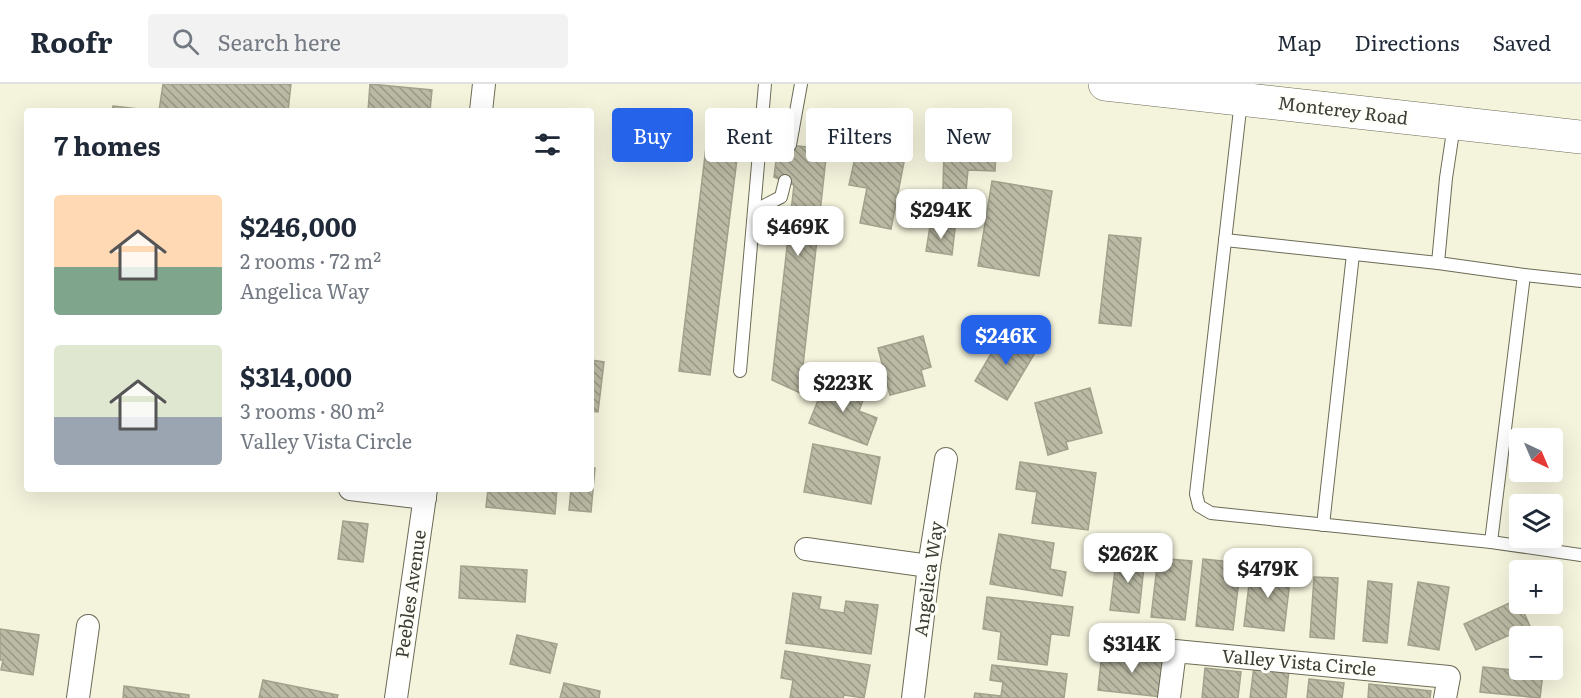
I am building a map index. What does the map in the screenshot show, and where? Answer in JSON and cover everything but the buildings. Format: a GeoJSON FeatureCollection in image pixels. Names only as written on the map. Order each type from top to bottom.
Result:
{"type":"FeatureCollection","features":[{"type":"Feature","properties":{"kind":"main road","name":"Monterey Road"},"geometry":{"type":"LineString","coordinates":[[1105,84],[1581,137]]}},
{"type":"Feature","properties":{"kind":"street"},"geometry":{"type":"LineString","coordinates":[[481,108],[484,84]]}},
{"type":"Feature","properties":{"kind":"street","name":"Angelica Way"},"geometry":{"type":"LineString","coordinates":[[913,698],[929,566],[946,459]]}},
{"type":"Feature","properties":{"kind":"street"},"geometry":{"type":"LineString","coordinates":[[407,492],[426,493]]}},
{"type":"Feature","properties":{"kind":"street","name":"Peebles Avenue"},"geometry":{"type":"LineString","coordinates":[[396,698],[426,493]]}},
{"type":"Feature","properties":{"kind":"street"},"geometry":{"type":"LineString","coordinates":[[806,549],[929,566]]}},
{"type":"Feature","properties":{"kind":"street"},"geometry":{"type":"LineString","coordinates":[[78,698],[88,626]]}},
{"type":"Feature","properties":{"kind":"street","name":"Valley Vista Circle"},"geometry":{"type":"LineString","coordinates":[[1169,698],[1175,651],[1449,677],[1445,698]]}},
{"type":"Feature","properties":{"kind":"lane"},"geometry":{"type":"LineString","coordinates":[[763,108],[765,84]]}},
{"type":"Feature","properties":{"kind":"lane"},"geometry":{"type":"LineString","coordinates":[[794,122],[801,84]]}},
{"type":"Feature","properties":{"kind":"lane"},"geometry":{"type":"LineString","coordinates":[[1241,99],[1196,494],[1199,506],[1211,513],[1581,555]]}},
{"type":"Feature","properties":{"kind":"lane"},"geometry":{"type":"LineString","coordinates":[[1438,263],[1454,124]]}},
{"type":"Feature","properties":{"kind":"lane"},"geometry":{"type":"LineString","coordinates":[[740,370],[759,162]]}},
{"type":"Feature","properties":{"kind":"lane"},"geometry":{"type":"LineString","coordinates":[[754,212],[782,197],[785,181]]}},
{"type":"Feature","properties":{"kind":"lane"},"geometry":{"type":"LineString","coordinates":[[1225,240],[1581,281]]}},
{"type":"Feature","properties":{"kind":"lane"},"geometry":{"type":"LineString","coordinates":[[1323,525],[1353,254]]}},
{"type":"Feature","properties":{"kind":"lane"},"geometry":{"type":"LineString","coordinates":[[1491,543],[1524,275]]}}]}
